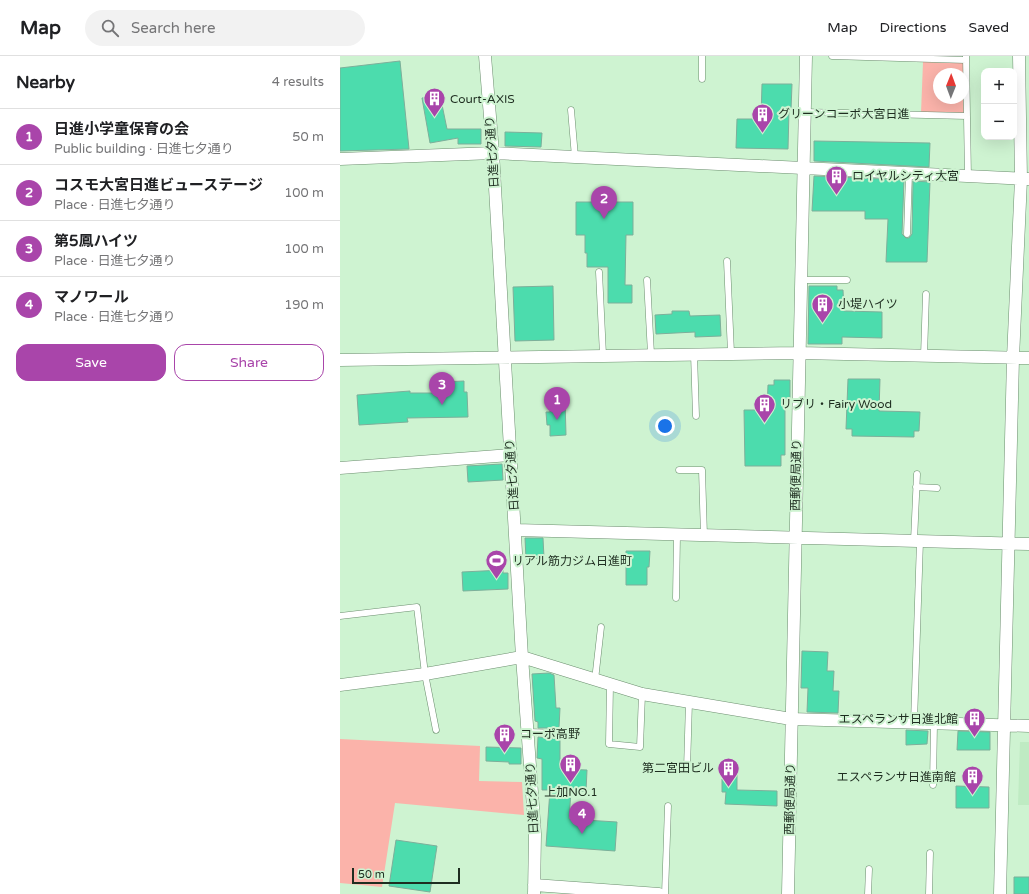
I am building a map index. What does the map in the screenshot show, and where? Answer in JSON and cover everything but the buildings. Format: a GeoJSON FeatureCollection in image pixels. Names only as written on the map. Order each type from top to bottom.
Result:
{"type":"FeatureCollection","features":[{"type":"Feature","properties":{"kind":"street","name":"日進七夕通り"},"geometry":{"type":"LineString","coordinates":[[485,56],[493,153],[504,356],[516,530],[522,657],[535,834],[534,890]]}},
{"type":"Feature","properties":{"kind":"street","name":"西郵便局通り"},"geometry":{"type":"LineString","coordinates":[[788,894],[802,169],[806,56]]}},
{"type":"Feature","properties":{"kind":"street"},"geometry":{"type":"LineString","coordinates":[[1000,894],[1013,358],[1025,179],[1019,56]]}},
{"type":"Feature","properties":{"kind":"street"},"geometry":{"type":"LineString","coordinates":[[340,159],[493,153],[1025,179]]}},
{"type":"Feature","properties":{"kind":"street"},"geometry":{"type":"LineString","coordinates":[[340,360],[731,353],[1029,358]]}},
{"type":"Feature","properties":{"kind":"street"},"geometry":{"type":"LineString","coordinates":[[340,468],[511,456]]}},
{"type":"Feature","properties":{"kind":"street"},"geometry":{"type":"LineString","coordinates":[[516,530],[1029,544]]}},
{"type":"Feature","properties":{"kind":"street"},"geometry":{"type":"LineString","coordinates":[[340,685],[425,674],[522,657],[642,694],[791,719],[1029,726]]}},
{"type":"Feature","properties":{"kind":"street"},"geometry":{"type":"LineString","coordinates":[[534,890],[659,894]]}},
{"type":"Feature","properties":{"kind":"lane"},"geometry":{"type":"LineString","coordinates":[[702,56],[702,79]]}},
{"type":"Feature","properties":{"kind":"lane"},"geometry":{"type":"LineString","coordinates":[[832,56],[966,58],[968,177]]}},
{"type":"Feature","properties":{"kind":"lane"},"geometry":{"type":"LineString","coordinates":[[572,110],[575,157]]}},
{"type":"Feature","properties":{"kind":"lane"},"geometry":{"type":"LineString","coordinates":[[804,112],[967,116]]}},
{"type":"Feature","properties":{"kind":"lane"},"geometry":{"type":"LineString","coordinates":[[907,234],[909,174]]}},
{"type":"Feature","properties":{"kind":"lane"},"geometry":{"type":"LineString","coordinates":[[727,262],[731,353]]}},
{"type":"Feature","properties":{"kind":"lane"},"geometry":{"type":"LineString","coordinates":[[599,272],[603,355]]}},
{"type":"Feature","properties":{"kind":"lane"},"geometry":{"type":"LineString","coordinates":[[647,280],[651,354]]}},
{"type":"Feature","properties":{"kind":"lane"},"geometry":{"type":"LineString","coordinates":[[800,280],[847,280]]}},
{"type":"Feature","properties":{"kind":"lane"},"geometry":{"type":"LineString","coordinates":[[924,356],[926,294]]}},
{"type":"Feature","properties":{"kind":"lane"},"geometry":{"type":"LineString","coordinates":[[694,354],[696,416]]}},
{"type":"Feature","properties":{"kind":"lane"},"geometry":{"type":"LineString","coordinates":[[679,470],[702,470],[704,536]]}},
{"type":"Feature","properties":{"kind":"lane"},"geometry":{"type":"LineString","coordinates":[[914,722],[917,474]]}},
{"type":"Feature","properties":{"kind":"lane"},"geometry":{"type":"LineString","coordinates":[[916,487],[937,488]]}},
{"type":"Feature","properties":{"kind":"lane"},"geometry":{"type":"LineString","coordinates":[[676,598],[677,535]]}},
{"type":"Feature","properties":{"kind":"lane"},"geometry":{"type":"LineString","coordinates":[[340,616],[417,607],[425,674],[436,730]]}},
{"type":"Feature","properties":{"kind":"lane"},"geometry":{"type":"LineString","coordinates":[[595,680],[601,627]]}},
{"type":"Feature","properties":{"kind":"lane"},"geometry":{"type":"LineString","coordinates":[[610,685],[609,744],[640,747],[642,694]]}},
{"type":"Feature","properties":{"kind":"lane"},"geometry":{"type":"LineString","coordinates":[[687,768],[689,702]]}},
{"type":"Feature","properties":{"kind":"lane"},"geometry":{"type":"LineString","coordinates":[[933,785],[934,723]]}},
{"type":"Feature","properties":{"kind":"lane"},"geometry":{"type":"LineString","coordinates":[[528,732],[560,733]]}},
{"type":"Feature","properties":{"kind":"lane"},"geometry":{"type":"LineString","coordinates":[[665,894],[668,806]]}},
{"type":"Feature","properties":{"kind":"lane"},"geometry":{"type":"LineString","coordinates":[[928,894],[930,853]]}},
{"type":"Feature","properties":{"kind":"lane"},"geometry":{"type":"LineString","coordinates":[[868,894],[869,868]]}},
{"type":"Feature","properties":{"kind":"shaded area"},"geometry":{"type":"Polygon","coordinates":[[[923,62],[963,63],[963,68],[933,68],[933,104],[964,104],[964,113],[921,113],[923,62]]]}},
{"type":"Feature","properties":{"kind":"shaded area"},"geometry":{"type":"Polygon","coordinates":[[[340,739],[480,746],[479,781],[522,782],[524,815],[395,803],[382,887],[340,883],[340,739]]]}},
{"type":"Feature","properties":{"kind":"shaded area"},"geometry":{"type":"Polygon","coordinates":[[[1020,742],[1029,742],[1029,805],[1018,805],[1020,742]]]}},
{"type":"Feature","properties":{"kind":"place","name":"Court-AXIS"},"geometry":{"type":"Point","coordinates":[435,118]}},
{"type":"Feature","properties":{"kind":"place","name":"グリーンコーポ大宮日進"},"geometry":{"type":"Point","coordinates":[762,134]}},
{"type":"Feature","properties":{"kind":"place","name":"ロイヤルシティ大宮"},"geometry":{"type":"Point","coordinates":[836,196]}},
{"type":"Feature","properties":{"kind":"place","name":"コスモ大宮日進ビューステージ"},"geometry":{"type":"Point","coordinates":[604,219]}},
{"type":"Feature","properties":{"kind":"place","name":"小堤ハイツ"},"geometry":{"type":"Point","coordinates":[822,324]}},
{"type":"Feature","properties":{"kind":"place","name":"第5鳳ハイツ"},"geometry":{"type":"Point","coordinates":[442,405]}},
{"type":"Feature","properties":{"kind":"place","name":"日進小学童保育の会"},"geometry":{"type":"Point","coordinates":[557,420]}},
{"type":"Feature","properties":{"kind":"place","name":"リブリ・Fairy Wood"},"geometry":{"type":"Point","coordinates":[765,424]}},
{"type":"Feature","properties":{"kind":"place","name":"リアル筋力ジム日進町"},"geometry":{"type":"Point","coordinates":[497,580]}},
{"type":"Feature","properties":{"kind":"place","name":"エスペランサ日進北館"},"geometry":{"type":"Point","coordinates":[974,738]}},
{"type":"Feature","properties":{"kind":"place","name":"コーポ高野"},"geometry":{"type":"Point","coordinates":[504,754]}},
{"type":"Feature","properties":{"kind":"place","name":"上加NO.1"},"geometry":{"type":"Point","coordinates":[571,784]}},
{"type":"Feature","properties":{"kind":"place","name":"第二宮田ビル"},"geometry":{"type":"Point","coordinates":[729,788]}},
{"type":"Feature","properties":{"kind":"place","name":"エスペランサ日進南館"},"geometry":{"type":"Point","coordinates":[972,796]}},
{"type":"Feature","properties":{"kind":"place","name":"マノワール"},"geometry":{"type":"Point","coordinates":[582,834]}}]}
